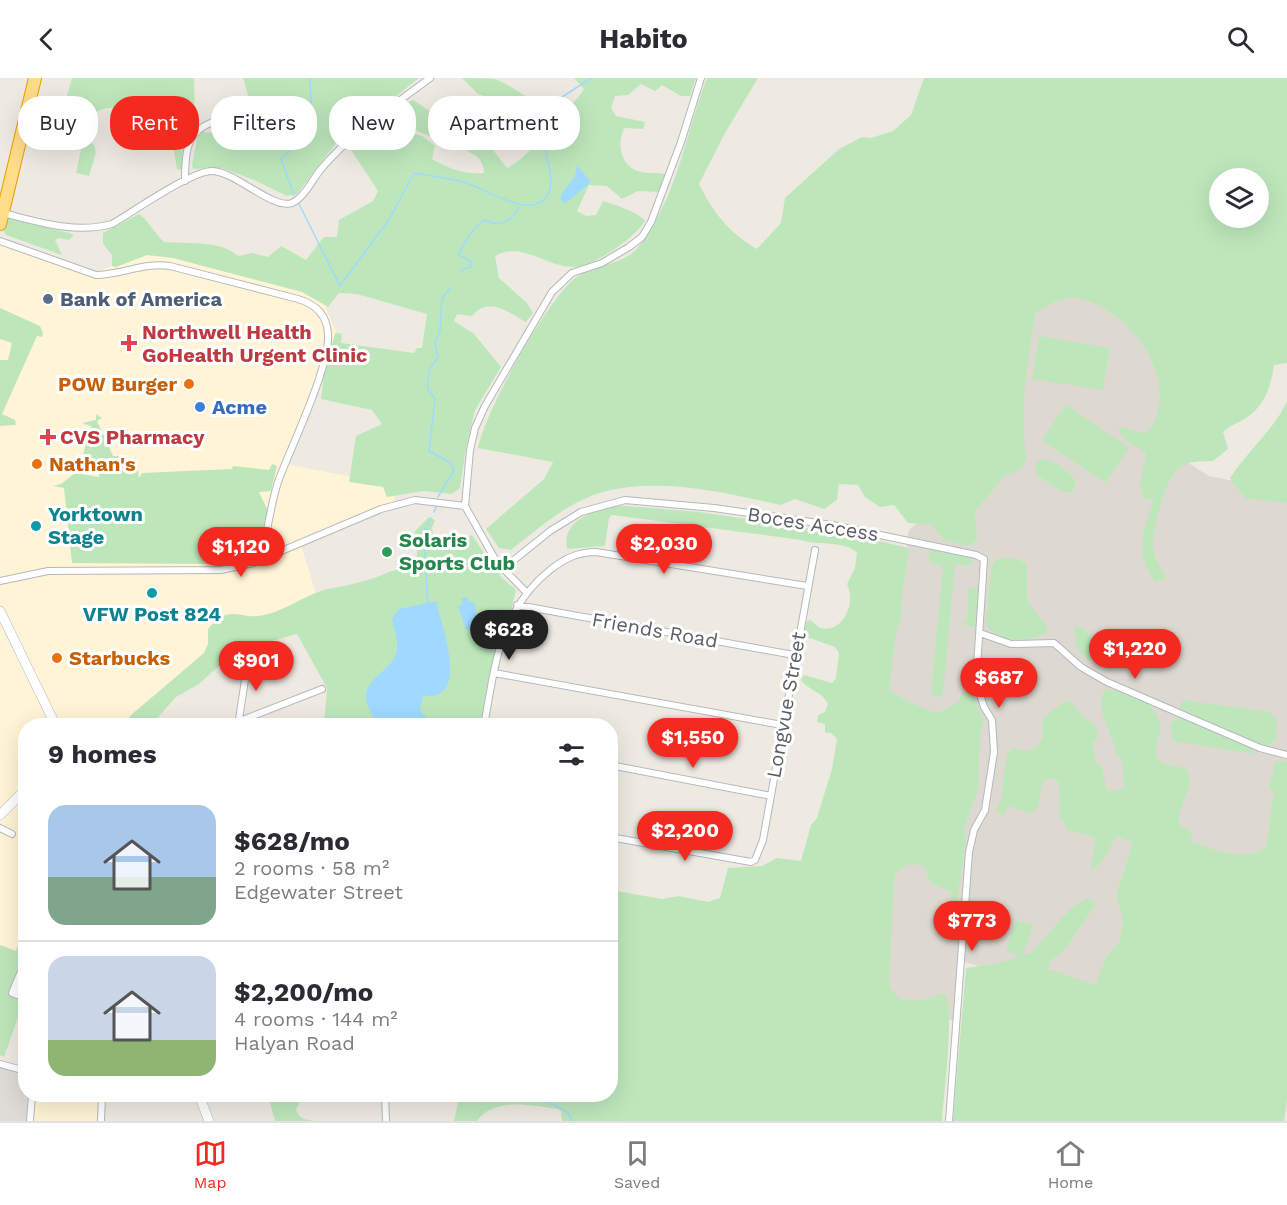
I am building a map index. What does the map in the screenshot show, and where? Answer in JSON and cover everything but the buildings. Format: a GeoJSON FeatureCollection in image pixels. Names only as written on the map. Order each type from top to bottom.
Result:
{"type":"FeatureCollection","features":[{"type":"Feature","properties":{"kind":"highway"},"geometry":{"type":"LineString","coordinates":[[2,218],[35,78]]}},
{"type":"Feature","properties":{"kind":"street"},"geometry":{"type":"LineString","coordinates":[[2,218],[57,226],[97,228],[112,224],[203,172],[220,172],[240,180],[278,202],[294,202],[301,197],[338,148],[430,78]]}},
{"type":"Feature","properties":{"kind":"street"},"geometry":{"type":"LineString","coordinates":[[526,592],[490,552],[465,506],[472,438],[485,406],[552,292],[562,280],[572,273],[602,263],[629,248],[642,237],[651,222],[681,142],[701,78]]}},
{"type":"Feature","properties":{"kind":"street"},"geometry":{"type":"LineString","coordinates":[[185,181],[185,155],[189,140],[196,130],[211,123]]}},
{"type":"Feature","properties":{"kind":"street"},"geometry":{"type":"LineString","coordinates":[[0,241],[96,275],[110,275],[155,264],[170,266],[297,298],[313,304],[318,310],[327,326],[326,351],[276,490],[262,558]]}},
{"type":"Feature","properties":{"kind":"street"},"geometry":{"type":"LineString","coordinates":[[0,582],[48,571],[221,570],[262,558],[381,509],[415,500],[465,506]]}},
{"type":"Feature","properties":{"kind":"street","name":"Boces Access"},"geometry":{"type":"LineString","coordinates":[[503,569],[550,531],[581,512],[625,500],[714,508],[832,525],[976,555],[984,560],[980,633]]}},
{"type":"Feature","properties":{"kind":"street","name":"Longvue Street"},"geometry":{"type":"LineString","coordinates":[[618,838],[751,862],[755,860],[763,840],[794,655],[815,550]]}},
{"type":"Feature","properties":{"kind":"street"},"geometry":{"type":"LineString","coordinates":[[486,718],[494,673],[506,629],[517,606],[526,592],[557,565],[581,552],[596,552],[807,586]]}},
{"type":"Feature","properties":{"kind":"street","name":"Friends Road"},"geometry":{"type":"LineString","coordinates":[[517,606],[794,655]]}},
{"type":"Feature","properties":{"kind":"street"},"geometry":{"type":"LineString","coordinates":[[0,611],[52,718]]}},
{"type":"Feature","properties":{"kind":"street"},"geometry":{"type":"LineString","coordinates":[[949,1121],[969,852],[974,830],[985,810],[991,782],[993,725],[977,689],[980,633],[1011,644],[1054,643],[1081,667],[1107,682],[1260,748],[1287,755]]}},
{"type":"Feature","properties":{"kind":"street"},"geometry":{"type":"LineString","coordinates":[[240,718],[249,653]]}},
{"type":"Feature","properties":{"kind":"street"},"geometry":{"type":"LineString","coordinates":[[494,673],[782,725]]}},
{"type":"Feature","properties":{"kind":"street"},"geometry":{"type":"LineString","coordinates":[[251,718],[322,689]]}},
{"type":"Feature","properties":{"kind":"street"},"geometry":{"type":"LineString","coordinates":[[618,767],[771,796]]}},
{"type":"Feature","properties":{"kind":"street"},"geometry":{"type":"LineString","coordinates":[[0,815],[18,797]]}},
{"type":"Feature","properties":{"kind":"street"},"geometry":{"type":"LineString","coordinates":[[0,828],[12,834]]}},
{"type":"Feature","properties":{"kind":"street"},"geometry":{"type":"LineString","coordinates":[[0,1064],[18,1069]]}},
{"type":"Feature","properties":{"kind":"street"},"geometry":{"type":"LineString","coordinates":[[30,1121],[31,1102]]}},
{"type":"Feature","properties":{"kind":"street"},"geometry":{"type":"LineString","coordinates":[[101,1121],[102,1102]]}},
{"type":"Feature","properties":{"kind":"street"},"geometry":{"type":"LineString","coordinates":[[202,1102],[209,1121]]}},
{"type":"Feature","properties":{"kind":"street"},"geometry":{"type":"LineString","coordinates":[[385,1102],[386,1121]]}},
{"type":"Feature","properties":{"kind":"shaded area"},"geometry":{"type":"Polygon","coordinates":[[[0,241],[95,273],[143,252],[176,256],[311,292],[325,305],[336,332],[331,355],[285,464],[390,484],[397,505],[300,542],[322,613],[250,634],[140,718],[18,718],[18,946],[16,951],[0,945],[0,241]]]}},
{"type":"Feature","properties":{"kind":"shaded area"},"geometry":{"type":"Polygon","coordinates":[[[1030,265],[1179,331],[1165,448],[1209,476],[1287,492],[1287,871],[1114,1004],[964,962],[958,1021],[876,1014],[884,708],[909,530],[1013,444],[1030,265]]]}},
{"type":"Feature","properties":{"kind":"shaded area"},"geometry":{"type":"Polygon","coordinates":[[[0,1062],[18,1068],[18,1102],[31,1102],[30,1121],[0,1121],[0,1062]]]}},
{"type":"Feature","properties":{"kind":"shaded area"},"geometry":{"type":"Polygon","coordinates":[[[31,1102],[102,1102],[101,1121],[30,1121],[31,1102]]]}},
{"type":"Feature","properties":{"kind":"green space"},"geometry":{"type":"Polygon","coordinates":[[[72,78],[194,78],[194,96],[110,96],[110,108],[98,111],[98,96],[67,96],[72,78]]]}},
{"type":"Feature","properties":{"kind":"green space"},"geometry":{"type":"Polygon","coordinates":[[[243,78],[419,78],[396,96],[329,96],[331,150],[297,194],[287,196],[222,168],[193,169],[195,150],[199,150],[199,136],[202,132],[211,133],[211,150],[317,150],[317,96],[248,95],[243,78]]]}},
{"type":"Feature","properties":{"kind":"green space"},"geometry":{"type":"Polygon","coordinates":[[[462,78],[495,79],[526,96],[484,96],[478,94],[462,78]]]}},
{"type":"Feature","properties":{"kind":"green space"},"geometry":{"type":"Polygon","coordinates":[[[574,78],[696,78],[690,96],[681,96],[662,85],[655,91],[641,84],[628,95],[615,96],[611,108],[616,116],[645,122],[643,129],[624,128],[621,148],[628,165],[641,172],[665,174],[658,192],[638,191],[622,199],[607,186],[589,185],[577,211],[586,216],[596,215],[603,201],[625,209],[645,220],[633,235],[602,257],[581,266],[562,266],[515,251],[495,256],[499,278],[527,303],[533,313],[526,322],[492,306],[479,310],[472,316],[457,314],[454,321],[474,334],[501,367],[475,410],[466,447],[460,488],[452,494],[424,491],[387,497],[383,487],[349,482],[356,436],[382,424],[372,410],[321,399],[324,374],[335,333],[342,334],[341,343],[414,353],[417,348],[422,348],[427,314],[357,294],[339,293],[328,307],[302,292],[173,258],[147,255],[116,267],[112,266],[112,255],[103,244],[103,233],[139,214],[164,242],[213,245],[223,247],[238,256],[252,253],[268,257],[281,246],[306,260],[324,237],[337,237],[339,220],[373,201],[378,191],[351,150],[416,150],[416,134],[428,141],[428,150],[434,150],[432,159],[464,172],[484,173],[478,157],[465,150],[493,150],[507,168],[530,150],[580,150],[580,96],[578,96],[584,89],[574,78]]]}},
{"type":"Feature","properties":{"kind":"green space"},"geometry":{"type":"Polygon","coordinates":[[[707,78],[758,78],[725,133],[699,184],[710,204],[730,229],[757,249],[781,223],[785,198],[839,149],[862,137],[871,138],[893,131],[911,115],[924,78],[1287,78],[1287,363],[1274,365],[1269,388],[1258,408],[1223,432],[1228,449],[1213,461],[1185,464],[1173,475],[1160,507],[1153,541],[1156,560],[1167,578],[1155,582],[1148,570],[1142,550],[1144,532],[1154,500],[1144,498],[1140,485],[1146,453],[1126,440],[1118,431],[1121,427],[1146,434],[1156,417],[1160,399],[1158,380],[1143,345],[1131,330],[1094,303],[1074,298],[1056,301],[1036,312],[1027,367],[1024,404],[1023,423],[1027,459],[1020,470],[1004,476],[975,511],[977,539],[967,546],[944,540],[932,525],[908,523],[894,505],[880,507],[865,497],[858,485],[839,484],[837,500],[824,509],[795,499],[781,505],[704,490],[649,486],[623,488],[597,494],[574,504],[549,520],[511,550],[499,548],[486,529],[544,479],[553,462],[478,448],[493,408],[519,356],[565,288],[585,272],[618,261],[639,246],[663,206],[679,165],[707,78]]]}},
{"type":"Feature","properties":{"kind":"green space"},"geometry":{"type":"Polygon","coordinates":[[[416,102],[428,110],[428,135],[416,130],[416,102]]]}},
{"type":"Feature","properties":{"kind":"green space"},"geometry":{"type":"Polygon","coordinates":[[[81,150],[95,150],[89,176],[76,173],[81,150]]]}},
{"type":"Feature","properties":{"kind":"green space"},"geometry":{"type":"Polygon","coordinates":[[[174,150],[183,150],[182,170],[177,169],[174,150]]]}},
{"type":"Feature","properties":{"kind":"green space"},"geometry":{"type":"Polygon","coordinates":[[[7,218],[73,234],[73,236],[69,240],[58,238],[55,240],[62,255],[6,235],[3,230],[7,218]]]}},
{"type":"Feature","properties":{"kind":"green space"},"geometry":{"type":"Polygon","coordinates":[[[0,308],[40,326],[43,333],[42,337],[37,336],[2,414],[15,420],[16,425],[0,426],[0,360],[8,360],[12,343],[0,339],[0,308]]]}},
{"type":"Feature","properties":{"kind":"green space"},"geometry":{"type":"Polygon","coordinates":[[[1039,336],[1110,348],[1103,390],[1032,379],[1039,336]]]}},
{"type":"Feature","properties":{"kind":"green space"},"geometry":{"type":"Polygon","coordinates":[[[1287,401],[1287,503],[1245,498],[1230,478],[1269,430],[1287,401]]]}},
{"type":"Feature","properties":{"kind":"green space"},"geometry":{"type":"Polygon","coordinates":[[[1066,405],[1129,448],[1105,483],[1042,440],[1066,405]]]}},
{"type":"Feature","properties":{"kind":"green space"},"geometry":{"type":"Polygon","coordinates":[[[96,414],[102,418],[97,421],[113,456],[119,456],[134,472],[138,470],[139,478],[142,473],[232,469],[233,466],[269,470],[272,464],[277,466],[271,491],[259,492],[270,515],[265,543],[257,555],[243,561],[221,564],[72,563],[64,488],[53,486],[61,484],[75,473],[99,477],[99,468],[83,455],[91,426],[82,423],[96,420],[96,414]]]}},
{"type":"Feature","properties":{"kind":"green space"},"geometry":{"type":"Polygon","coordinates":[[[1041,459],[1056,464],[1071,475],[1076,484],[1072,492],[1062,492],[1037,475],[1035,465],[1041,459]]]}},
{"type":"Feature","properties":{"kind":"green space"},"geometry":{"type":"Polygon","coordinates":[[[615,505],[699,512],[848,534],[905,547],[909,550],[901,603],[902,614],[895,638],[889,689],[912,703],[939,713],[958,702],[965,687],[969,686],[984,722],[980,734],[978,790],[964,828],[966,840],[955,914],[951,913],[951,892],[931,883],[924,867],[914,864],[905,866],[898,871],[894,880],[889,981],[891,989],[900,999],[921,1001],[944,993],[947,1001],[949,1033],[942,1121],[562,1121],[561,1111],[557,1109],[514,1104],[493,1108],[477,1121],[454,1121],[458,1102],[618,1102],[618,891],[662,899],[679,896],[708,902],[720,898],[728,868],[762,866],[777,858],[801,861],[811,825],[817,818],[832,769],[837,739],[831,733],[825,733],[825,724],[817,722],[818,715],[825,712],[828,704],[822,696],[801,680],[804,675],[832,683],[836,678],[839,653],[835,647],[807,637],[804,632],[807,621],[811,620],[819,627],[826,629],[841,622],[850,605],[847,584],[855,568],[857,553],[846,546],[612,515],[609,518],[605,546],[567,549],[569,531],[574,524],[589,513],[615,505]]]}},
{"type":"Feature","properties":{"kind":"green space"},"geometry":{"type":"Polygon","coordinates":[[[429,517],[435,520],[432,528],[435,548],[440,549],[472,535],[486,556],[497,566],[501,577],[516,590],[485,718],[325,718],[327,688],[297,634],[243,649],[231,655],[199,684],[176,697],[157,718],[129,718],[204,653],[208,644],[208,629],[223,616],[235,614],[255,616],[272,613],[320,591],[366,580],[409,565],[414,562],[417,555],[415,531],[429,517]]]}},
{"type":"Feature","properties":{"kind":"green space"},"geometry":{"type":"Polygon","coordinates":[[[929,550],[972,558],[972,564],[967,566],[955,564],[943,696],[933,696],[931,693],[943,567],[929,561],[929,550]]]}},
{"type":"Feature","properties":{"kind":"green space"},"geometry":{"type":"Polygon","coordinates":[[[1002,558],[1014,558],[1027,564],[1027,600],[1048,631],[1041,635],[1024,639],[1006,638],[998,635],[986,624],[991,569],[995,561],[1002,558]]]}},
{"type":"Feature","properties":{"kind":"green space"},"geometry":{"type":"Polygon","coordinates":[[[969,587],[980,591],[979,626],[976,628],[963,624],[962,621],[967,621],[969,587]]]}},
{"type":"Feature","properties":{"kind":"green space"},"geometry":{"type":"Polygon","coordinates":[[[1074,627],[1082,627],[1102,648],[1089,661],[1077,648],[1074,627]]]}},
{"type":"Feature","properties":{"kind":"green space"},"geometry":{"type":"Polygon","coordinates":[[[1105,689],[1141,700],[1155,712],[1160,729],[1156,757],[1164,764],[1185,768],[1189,775],[1190,783],[1179,819],[1181,827],[1191,831],[1192,842],[1239,855],[1258,852],[1266,847],[1274,791],[1269,788],[1275,762],[1287,761],[1287,1101],[1284,1121],[953,1121],[966,968],[995,964],[1020,956],[1006,951],[1016,920],[1033,925],[1023,955],[1031,953],[1071,908],[1088,898],[1096,904],[1062,953],[1051,959],[1048,969],[1096,985],[1106,957],[1120,941],[1123,920],[1116,895],[1133,843],[1116,836],[1105,857],[1091,873],[1095,837],[1067,830],[1065,822],[1060,819],[1059,783],[1053,778],[1043,780],[1038,807],[1032,814],[1008,806],[1004,815],[996,812],[1001,799],[1007,753],[1014,748],[1026,751],[1038,746],[1043,736],[1042,720],[1060,704],[1070,700],[1078,712],[1097,727],[1098,737],[1093,743],[1096,763],[1102,766],[1107,791],[1125,788],[1121,756],[1117,756],[1101,706],[1105,689]]]}},
{"type":"Feature","properties":{"kind":"green space"},"geometry":{"type":"Polygon","coordinates":[[[1183,700],[1270,712],[1277,719],[1276,740],[1266,747],[1179,708],[1183,700]]]}},
{"type":"Feature","properties":{"kind":"green space"},"geometry":{"type":"Polygon","coordinates":[[[1180,717],[1251,748],[1254,754],[1173,741],[1170,724],[1180,717]]]}},
{"type":"Feature","properties":{"kind":"green space"},"geometry":{"type":"Polygon","coordinates":[[[0,945],[16,951],[18,945],[18,1018],[4,1057],[0,1055],[0,945]]]}},
{"type":"Feature","properties":{"kind":"green space"},"geometry":{"type":"Polygon","coordinates":[[[270,1102],[300,1102],[296,1109],[297,1113],[304,1119],[317,1121],[275,1121],[270,1102]]]}},
{"type":"Feature","properties":{"kind":"water"},"geometry":{"type":"Polygon","coordinates":[[[577,165],[591,182],[566,203],[561,201],[561,195],[575,176],[577,165]]]}},
{"type":"Feature","properties":{"kind":"water"},"geometry":{"type":"Polygon","coordinates":[[[468,597],[469,602],[475,603],[478,627],[466,630],[458,606],[463,604],[461,598],[468,597]]]}},
{"type":"Feature","properties":{"kind":"water"},"geometry":{"type":"Polygon","coordinates":[[[436,601],[445,636],[450,676],[447,686],[441,693],[435,696],[423,696],[420,711],[427,718],[373,718],[367,703],[368,688],[395,655],[397,641],[392,619],[399,609],[436,601]]]}},
{"type":"Feature","properties":{"kind":"waterway"},"geometry":{"type":"LineString","coordinates":[[294,195],[281,159],[304,138],[311,108],[310,78]]}},
{"type":"Feature","properties":{"kind":"waterway"},"geometry":{"type":"LineString","coordinates":[[299,204],[340,286],[390,218],[414,173],[464,182],[510,202],[523,205],[535,204],[544,200],[551,182],[549,165],[537,121],[562,97],[591,78]]}},
{"type":"Feature","properties":{"kind":"waterway"},"geometry":{"type":"LineString","coordinates":[[461,273],[463,269],[471,267],[472,262],[459,255],[477,226],[484,220],[495,223],[504,222],[512,217],[519,207]]}},
{"type":"Feature","properties":{"kind":"waterway"},"geometry":{"type":"LineString","coordinates":[[438,497],[454,470],[451,463],[429,451],[435,399],[428,389],[428,380],[430,368],[438,357],[435,343],[440,331],[442,299],[450,288]]}},
{"type":"Feature","properties":{"kind":"waterway"},"geometry":{"type":"LineString","coordinates":[[434,512],[436,507]]}},
{"type":"Feature","properties":{"kind":"waterway"},"geometry":{"type":"LineString","coordinates":[[428,602],[422,534],[431,518]]}},
{"type":"Feature","properties":{"kind":"waterway"},"geometry":{"type":"LineString","coordinates":[[543,1102],[564,1110],[572,1121]]}},
{"type":"Feature","properties":{"kind":"place","name":"Bank of America"},"geometry":{"type":"Point","coordinates":[48,299]}},
{"type":"Feature","properties":{"kind":"place","name":"Northwell Health GoHealth Urgent Clinic"},"geometry":{"type":"Point","coordinates":[129,343]}},
{"type":"Feature","properties":{"kind":"place","name":"POW Burger"},"geometry":{"type":"Point","coordinates":[189,384]}},
{"type":"Feature","properties":{"kind":"place","name":"Acme"},"geometry":{"type":"Point","coordinates":[200,407]}},
{"type":"Feature","properties":{"kind":"place","name":"CVS Pharmacy"},"geometry":{"type":"Point","coordinates":[48,437]}},
{"type":"Feature","properties":{"kind":"place","name":"Nathan's"},"geometry":{"type":"Point","coordinates":[37,464]}},
{"type":"Feature","properties":{"kind":"place","name":"Yorktown Stage"},"geometry":{"type":"Point","coordinates":[36,526]}},
{"type":"Feature","properties":{"kind":"place","name":"Solaris Sports Club"},"geometry":{"type":"Point","coordinates":[387,552]}},
{"type":"Feature","properties":{"kind":"place","name":"VFW Post 824"},"geometry":{"type":"Point","coordinates":[152,593]}},
{"type":"Feature","properties":{"kind":"place","name":"Starbucks"},"geometry":{"type":"Point","coordinates":[57,658]}}]}
